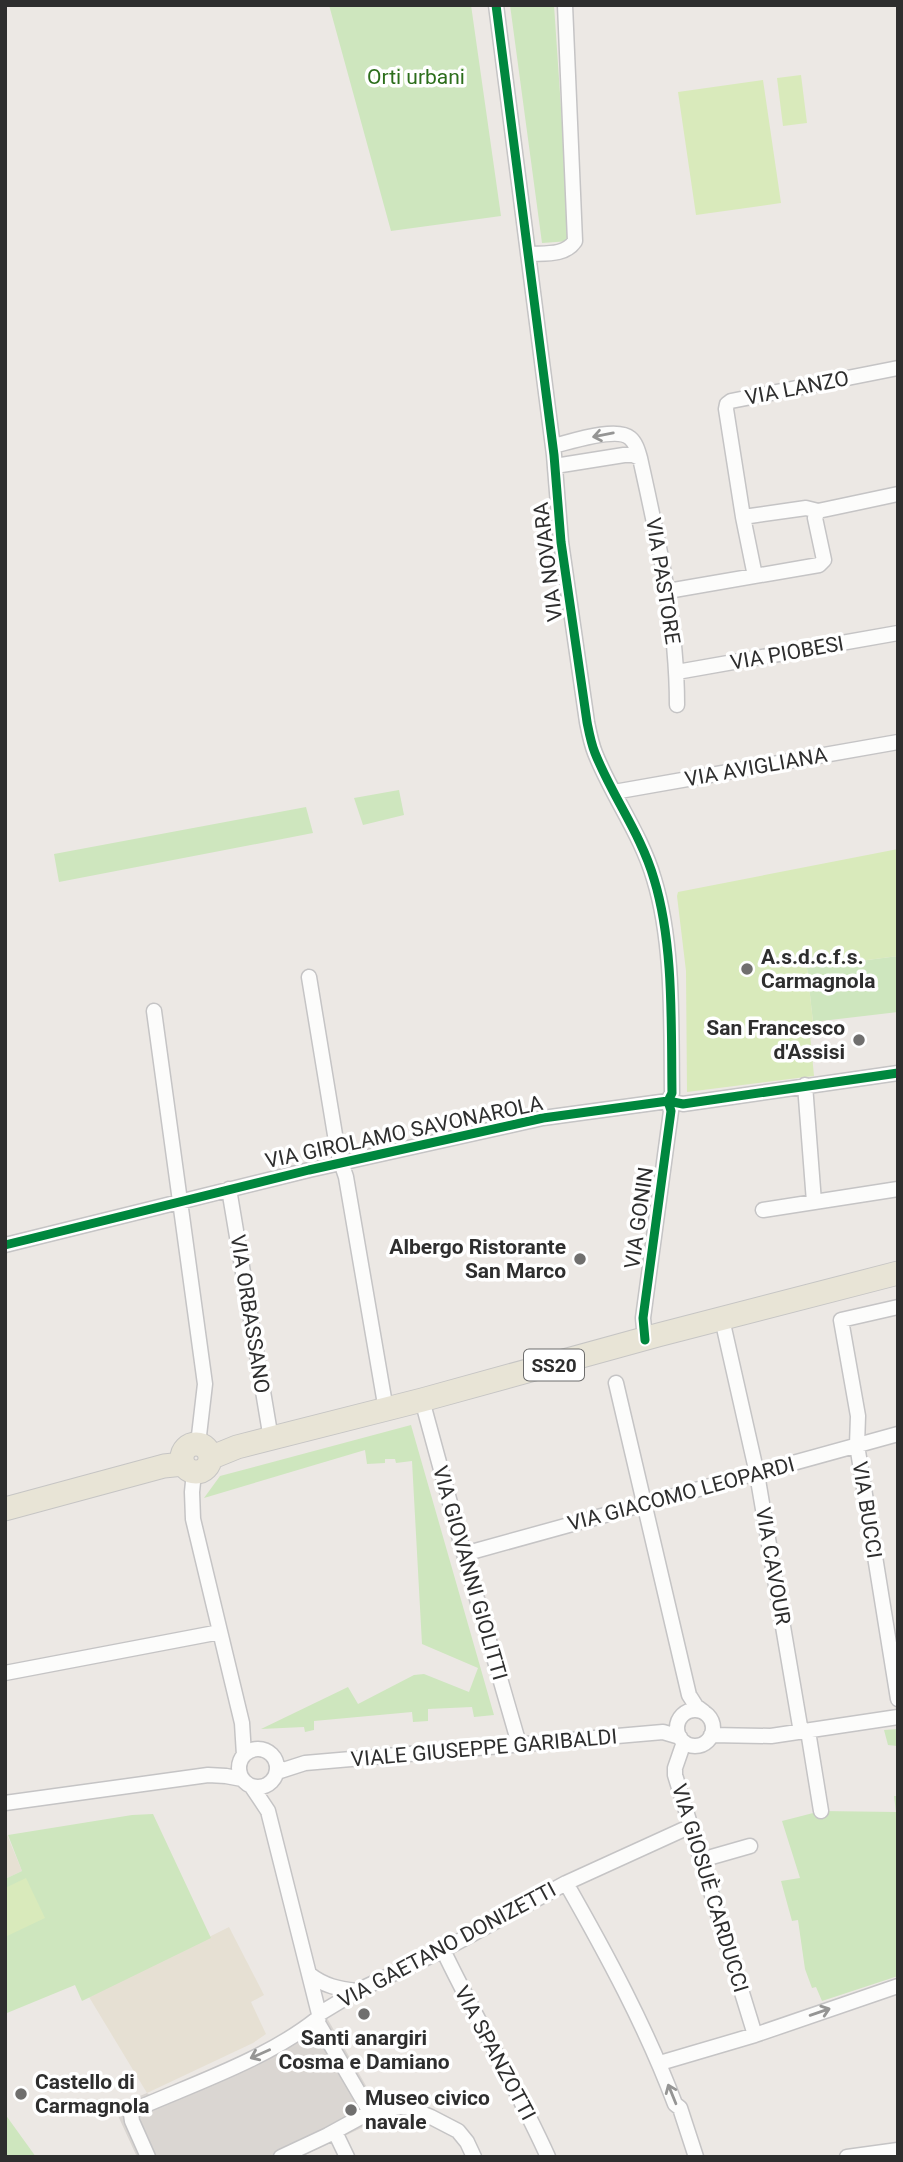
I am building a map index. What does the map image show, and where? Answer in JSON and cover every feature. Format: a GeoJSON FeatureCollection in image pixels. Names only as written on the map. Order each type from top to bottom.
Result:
{"type":"FeatureCollection","features":[{"type":"Feature","properties":{"kind":"main road","name":"SS20"},"geometry":{"type":"LineString","coordinates":[[5,1509],[422,1401],[898,1273]]}},
{"type":"Feature","properties":{"kind":"street","name":"VIA NOVARA"},"geometry":{"type":"LineString","coordinates":[[496,5],[553,446],[561,542],[587,722],[594,751],[640,841],[655,880],[663,922],[671,988],[672,1093],[668,1101]]}},
{"type":"Feature","properties":{"kind":"street"},"geometry":{"type":"LineString","coordinates":[[528,254],[562,252],[575,241],[565,5]]}},
{"type":"Feature","properties":{"kind":"street","name":"VIA LANZO"},"geometry":{"type":"LineString","coordinates":[[743,517],[727,404],[731,401],[898,368]]}},
{"type":"Feature","properties":{"kind":"street","name":"VIA PASTORE"},"geometry":{"type":"LineString","coordinates":[[553,446],[613,432],[625,434],[633,440],[640,458],[668,591],[677,672],[677,705]]}},
{"type":"Feature","properties":{"kind":"street"},"geometry":{"type":"LineString","coordinates":[[555,466],[624,455],[640,458]]}},
{"type":"Feature","properties":{"kind":"street"},"geometry":{"type":"LineString","coordinates":[[755,576],[743,517],[806,508],[818,511],[898,494]]}},
{"type":"Feature","properties":{"kind":"street"},"geometry":{"type":"LineString","coordinates":[[668,591],[819,565],[824,560],[815,518],[818,511]]}},
{"type":"Feature","properties":{"kind":"street","name":"VIA PIOBESI"},"geometry":{"type":"LineString","coordinates":[[677,672],[898,634]]}},
{"type":"Feature","properties":{"kind":"street","name":"VIA AVIGLIANA"},"geometry":{"type":"LineString","coordinates":[[614,792],[898,742]]}},
{"type":"Feature","properties":{"kind":"street"},"geometry":{"type":"LineString","coordinates":[[309,977],[338,1153],[346,1177],[386,1410]]}},
{"type":"Feature","properties":{"kind":"street"},"geometry":{"type":"LineString","coordinates":[[153,1011],[205,1384],[192,1492],[193,1519],[242,1723],[244,1771],[268,1811],[309,1975],[318,2023],[370,2112]]}},
{"type":"Feature","properties":{"kind":"street","name":"VIA GIROLAMO SAVONAROLA"},"geometry":{"type":"LineString","coordinates":[[5,1245],[229,1189],[543,1118],[668,1101],[683,1104],[898,1073]]}},
{"type":"Feature","properties":{"kind":"street"},"geometry":{"type":"LineString","coordinates":[[804,1085],[814,1202]]}},
{"type":"Feature","properties":{"kind":"street","name":"VIA GONIN"},"geometry":{"type":"LineString","coordinates":[[645,1340],[643,1318],[671,1111],[668,1101]]}},
{"type":"Feature","properties":{"kind":"street","name":"VIA ORBASSANO"},"geometry":{"type":"LineString","coordinates":[[229,1189],[271,1439]]}},
{"type":"Feature","properties":{"kind":"street"},"geometry":{"type":"LineString","coordinates":[[763,1209],[898,1189]]}},
{"type":"Feature","properties":{"kind":"street","name":"VIA BUCCI"},"geometry":{"type":"LineString","coordinates":[[898,1307],[841,1320],[858,1416],[857,1445],[898,1699]]}},
{"type":"Feature","properties":{"kind":"street","name":"VIA CAVOUR"},"geometry":{"type":"LineString","coordinates":[[722,1319],[757,1474],[821,1811]]}},
{"type":"Feature","properties":{"kind":"street"},"geometry":{"type":"LineString","coordinates":[[616,1383],[689,1695],[709,1723],[708,1740],[696,1745],[681,1729],[690,1710],[709,1723],[734,1735],[771,1736],[898,1717]]}},
{"type":"Feature","properties":{"kind":"street","name":"VIA GIOVANNI GIOLITTI"},"geometry":{"type":"LineString","coordinates":[[422,1401],[519,1744]]}},
{"type":"Feature","properties":{"kind":"street","name":"VIA GIACOMO LEOPARDI"},"geometry":{"type":"LineString","coordinates":[[464,1554],[898,1434]]}},
{"type":"Feature","properties":{"kind":"street"},"geometry":{"type":"LineString","coordinates":[[5,1673],[220,1632]]}},
{"type":"Feature","properties":{"kind":"street","name":"VIA GIOSUÈ CARDUCCI"},"geometry":{"type":"LineString","coordinates":[[689,1695],[675,1768],[755,2035]]}},
{"type":"Feature","properties":{"kind":"street"},"geometry":{"type":"LineString","coordinates":[[242,1723],[261,1749],[272,1755],[275,1771],[268,1811]]}},
{"type":"Feature","properties":{"kind":"street","name":"VIALE GIUSEPPE GARIBALDI"},"geometry":{"type":"LineString","coordinates":[[275,1771],[305,1763],[681,1729]]}},
{"type":"Feature","properties":{"kind":"street"},"geometry":{"type":"LineString","coordinates":[[244,1771],[249,1751],[261,1749]]}},
{"type":"Feature","properties":{"kind":"street"},"geometry":{"type":"LineString","coordinates":[[244,1771],[263,1787],[275,1771]]}},
{"type":"Feature","properties":{"kind":"street"},"geometry":{"type":"LineString","coordinates":[[6,1800],[208,1775],[226,1776],[244,1771]]}},
{"type":"Feature","properties":{"kind":"street"},"geometry":{"type":"LineString","coordinates":[[566,1883],[691,1826]]}},
{"type":"Feature","properties":{"kind":"street"},"geometry":{"type":"LineString","coordinates":[[701,1860],[750,1846]]}},
{"type":"Feature","properties":{"kind":"street","name":"VIA GAETANO DONIZETTI"},"geometry":{"type":"LineString","coordinates":[[148,2157],[132,2121],[131,2114],[134,2110],[271,2049],[303,2030],[318,2016],[357,1991],[443,1950],[566,1883],[621,1980],[680,2108],[696,2157]]}},
{"type":"Feature","properties":{"kind":"street","name":"VIA SPANZOTTI"},"geometry":{"type":"LineString","coordinates":[[443,1950],[548,2157]]}},
{"type":"Feature","properties":{"kind":"street"},"geometry":{"type":"LineString","coordinates":[[309,1975],[335,1988],[357,1991]]}},
{"type":"Feature","properties":{"kind":"street"},"geometry":{"type":"LineString","coordinates":[[660,2063],[755,2035],[898,1986]]}},
{"type":"Feature","properties":{"kind":"street"},"geometry":{"type":"LineString","coordinates":[[283,2156],[370,2112],[382,2113],[396,2107],[405,2107],[458,2131],[474,2157]]}},
{"type":"Feature","properties":{"kind":"street"},"geometry":{"type":"LineString","coordinates":[[335,2132],[347,2157]]}},
{"type":"Feature","properties":{"kind":"street"},"geometry":{"type":"LineString","coordinates":[[846,2157],[898,2150]]}},
{"type":"Feature","properties":{"kind":"shaded area"},"geometry":{"type":"Polygon","coordinates":[[[5,1830],[22,1871],[5,1879],[5,1830]]]}},
{"type":"Feature","properties":{"kind":"shaded area"},"geometry":{"type":"Polygon","coordinates":[[[229,1927],[264,1995],[251,2002],[266,2034],[253,2043],[147,2093],[89,1997],[229,1927]]]}},
{"type":"Feature","properties":{"kind":"shaded area"},"geometry":{"type":"Polygon","coordinates":[[[319,2014],[327,2018],[384,2117],[301,2157],[137,2157],[114,2107],[147,2093],[151,2096],[269,2045],[319,2014]]]}},
{"type":"Feature","properties":{"kind":"green space","name":"Orti urbani"},"geometry":{"type":"Polygon","coordinates":[[[329,5],[471,5],[501,216],[391,231],[329,5]]]}},
{"type":"Feature","properties":{"kind":"green space"},"geometry":{"type":"Polygon","coordinates":[[[510,5],[554,5],[570,241],[542,243],[510,5]]]}},
{"type":"Feature","properties":{"kind":"green space"},"geometry":{"type":"Polygon","coordinates":[[[801,75],[807,123],[783,126],[777,78],[801,75]]]}},
{"type":"Feature","properties":{"kind":"green space"},"geometry":{"type":"Polygon","coordinates":[[[763,80],[781,203],[696,215],[678,92],[763,80]]]}},
{"type":"Feature","properties":{"kind":"green space"},"geometry":{"type":"Polygon","coordinates":[[[399,790],[404,815],[363,825],[354,798],[399,790]]]}},
{"type":"Feature","properties":{"kind":"green space"},"geometry":{"type":"Polygon","coordinates":[[[306,807],[313,833],[59,882],[54,854],[306,807]]]}},
{"type":"Feature","properties":{"kind":"green space","name":"A.s.d.c.f.s. Carmagnola"},"geometry":{"type":"Polygon","coordinates":[[[898,849],[898,956],[807,968],[813,1022],[809,1023],[814,1076],[687,1092],[686,971],[678,892],[898,849]]]}},
{"type":"Feature","properties":{"kind":"green space"},"geometry":{"type":"Polygon","coordinates":[[[898,956],[898,1012],[813,1022],[807,968],[898,956]]]}},
{"type":"Feature","properties":{"kind":"green space"},"geometry":{"type":"Polygon","coordinates":[[[411,1425],[494,1715],[474,1717],[472,1707],[428,1709],[428,1721],[413,1722],[412,1712],[314,1721],[314,1730],[305,1732],[304,1727],[261,1729],[348,1687],[358,1704],[414,1675],[424,1674],[469,1692],[478,1668],[422,1644],[412,1461],[396,1463],[395,1459],[385,1459],[385,1463],[367,1464],[365,1450],[204,1498],[220,1476],[411,1425]]]}},
{"type":"Feature","properties":{"kind":"green space"},"geometry":{"type":"Polygon","coordinates":[[[898,1729],[898,1750],[897,1746],[888,1745],[884,1730],[898,1729]]]}},
{"type":"Feature","properties":{"kind":"green space"},"geometry":{"type":"Polygon","coordinates":[[[894,1796],[898,1796],[898,1976],[822,2001],[816,1987],[812,1988],[805,1969],[798,1920],[792,1921],[781,1881],[800,1878],[782,1821],[821,1811],[896,1812],[894,1796]]]}},
{"type":"Feature","properties":{"kind":"green space"},"geometry":{"type":"Polygon","coordinates":[[[153,1814],[211,1938],[82,2001],[75,1985],[7,2013],[5,1879],[22,1871],[8,1835],[153,1814]]]}},
{"type":"Feature","properties":{"kind":"green space"},"geometry":{"type":"Polygon","coordinates":[[[26,1878],[45,1918],[5,1937],[5,1888],[26,1878]]]}},
{"type":"Feature","properties":{"kind":"green space"},"geometry":{"type":"Polygon","coordinates":[[[5,2114],[36,2157],[5,2157],[5,2114]]]}},
{"type":"Feature","properties":{"kind":"cycle path"},"geometry":{"type":"LineString","coordinates":[[496,5],[554,455],[561,542],[587,722],[592,745],[602,769],[648,862],[665,930],[671,1013],[672,1093],[668,1101],[671,1111],[643,1318],[645,1340]]}},
{"type":"Feature","properties":{"kind":"cycle path"},"geometry":{"type":"LineString","coordinates":[[5,1245],[309,1170],[543,1118],[668,1101],[683,1104],[898,1073]]}},
{"type":"Feature","properties":{"kind":"place","name":"A.s.d.c.f.s. Carmagnola"},"geometry":{"type":"Point","coordinates":[747,969]}},
{"type":"Feature","properties":{"kind":"place","name":"San Francesco d'Assisi"},"geometry":{"type":"Point","coordinates":[859,1040]}},
{"type":"Feature","properties":{"kind":"place","name":"Albergo Ristorante San Marco"},"geometry":{"type":"Point","coordinates":[580,1259]}},
{"type":"Feature","properties":{"kind":"place","name":"Santi anargiri Cosma e Damiano"},"geometry":{"type":"Point","coordinates":[364,2014]}},
{"type":"Feature","properties":{"kind":"place","name":"Castello di Carmagnola"},"geometry":{"type":"Point","coordinates":[21,2094]}},
{"type":"Feature","properties":{"kind":"place","name":"Museo civico navale"},"geometry":{"type":"Point","coordinates":[351,2110]}}]}
